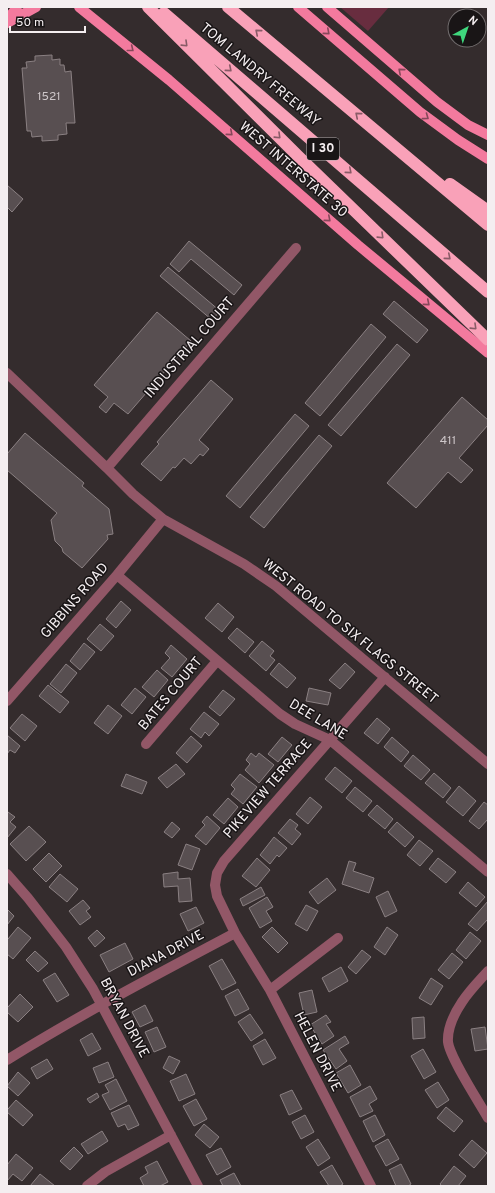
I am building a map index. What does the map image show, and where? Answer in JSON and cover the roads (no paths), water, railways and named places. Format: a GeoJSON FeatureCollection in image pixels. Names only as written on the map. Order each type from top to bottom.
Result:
{"type":"FeatureCollection","features":[{"type":"Feature","properties":{"kind":"highway"},"geometry":{"type":"LineString","coordinates":[[148,7],[304,162],[488,340]]}},
{"type":"Feature","properties":{"kind":"highway","name":"TOM LANDRY FREEWAY"},"geometry":{"type":"LineString","coordinates":[[157,7],[488,292]]}},
{"type":"Feature","properties":{"kind":"highway"},"geometry":{"type":"LineString","coordinates":[[228,7],[488,225]]}},
{"type":"Feature","properties":{"kind":"highway"},"geometry":{"type":"LineString","coordinates":[[388,141],[488,211]]}},
{"type":"Feature","properties":{"kind":"main road"},"geometry":{"type":"LineString","coordinates":[[7,20],[17,7]]}},
{"type":"Feature","properties":{"kind":"main road"},"geometry":{"type":"LineString","coordinates":[[7,24],[36,7]]}},
{"type":"Feature","properties":{"kind":"main road"},"geometry":{"type":"LineString","coordinates":[[298,7],[420,112],[458,140],[488,159]]}},
{"type":"Feature","properties":{"kind":"main road"},"geometry":{"type":"LineString","coordinates":[[327,7],[437,102],[468,125],[488,135]]}},
{"type":"Feature","properties":{"kind":"main road","name":"WEST INTERSTATE 30"},"geometry":{"type":"LineString","coordinates":[[79,8],[169,80],[358,245],[488,353]]}},
{"type":"Feature","properties":{"kind":"street","name":"INDUSTRIAL COURT"},"geometry":{"type":"LineString","coordinates":[[107,468],[296,248]]}},
{"type":"Feature","properties":{"kind":"street","name":"WEST ROAD TO SIX FLAGS STREET"},"geometry":{"type":"LineString","coordinates":[[7,373],[133,494],[163,519],[244,564],[276,586],[488,764]]}},
{"type":"Feature","properties":{"kind":"street","name":"GIBBINS ROAD"},"geometry":{"type":"LineString","coordinates":[[7,700],[117,575],[163,519]]}},
{"type":"Feature","properties":{"kind":"street","name":"DEE LANE"},"geometry":{"type":"LineString","coordinates":[[117,575],[280,714],[295,724],[330,740],[488,872]]}},
{"type":"Feature","properties":{"kind":"street","name":"BATES COURT"},"geometry":{"type":"LineString","coordinates":[[146,744],[217,661]]}},
{"type":"Feature","properties":{"kind":"street","name":"PIKEVIEW TERRACE"},"geometry":{"type":"LineString","coordinates":[[235,933],[217,896],[215,884],[217,873],[224,861],[385,677]]}},
{"type":"Feature","properties":{"kind":"street","name":"BRYAN DRIVE"},"geometry":{"type":"LineString","coordinates":[[7,874],[28,898],[66,947],[93,989],[198,1186]]}},
{"type":"Feature","properties":{"kind":"street","name":"HELEN DRIVE"},"geometry":{"type":"LineString","coordinates":[[235,933],[270,990],[371,1186]]}},
{"type":"Feature","properties":{"kind":"street","name":"DIANA DRIVE"},"geometry":{"type":"LineString","coordinates":[[7,1060],[25,1048],[102,1005],[235,933]]}},
{"type":"Feature","properties":{"kind":"street"},"geometry":{"type":"LineString","coordinates":[[270,990],[338,938]]}},
{"type":"Feature","properties":{"kind":"street"},"geometry":{"type":"LineString","coordinates":[[488,971],[463,1000],[454,1016],[449,1028],[448,1043],[453,1057],[488,1118]]}},
{"type":"Feature","properties":{"kind":"street"},"geometry":{"type":"LineString","coordinates":[[87,1186],[105,1172],[170,1135]]}}]}
